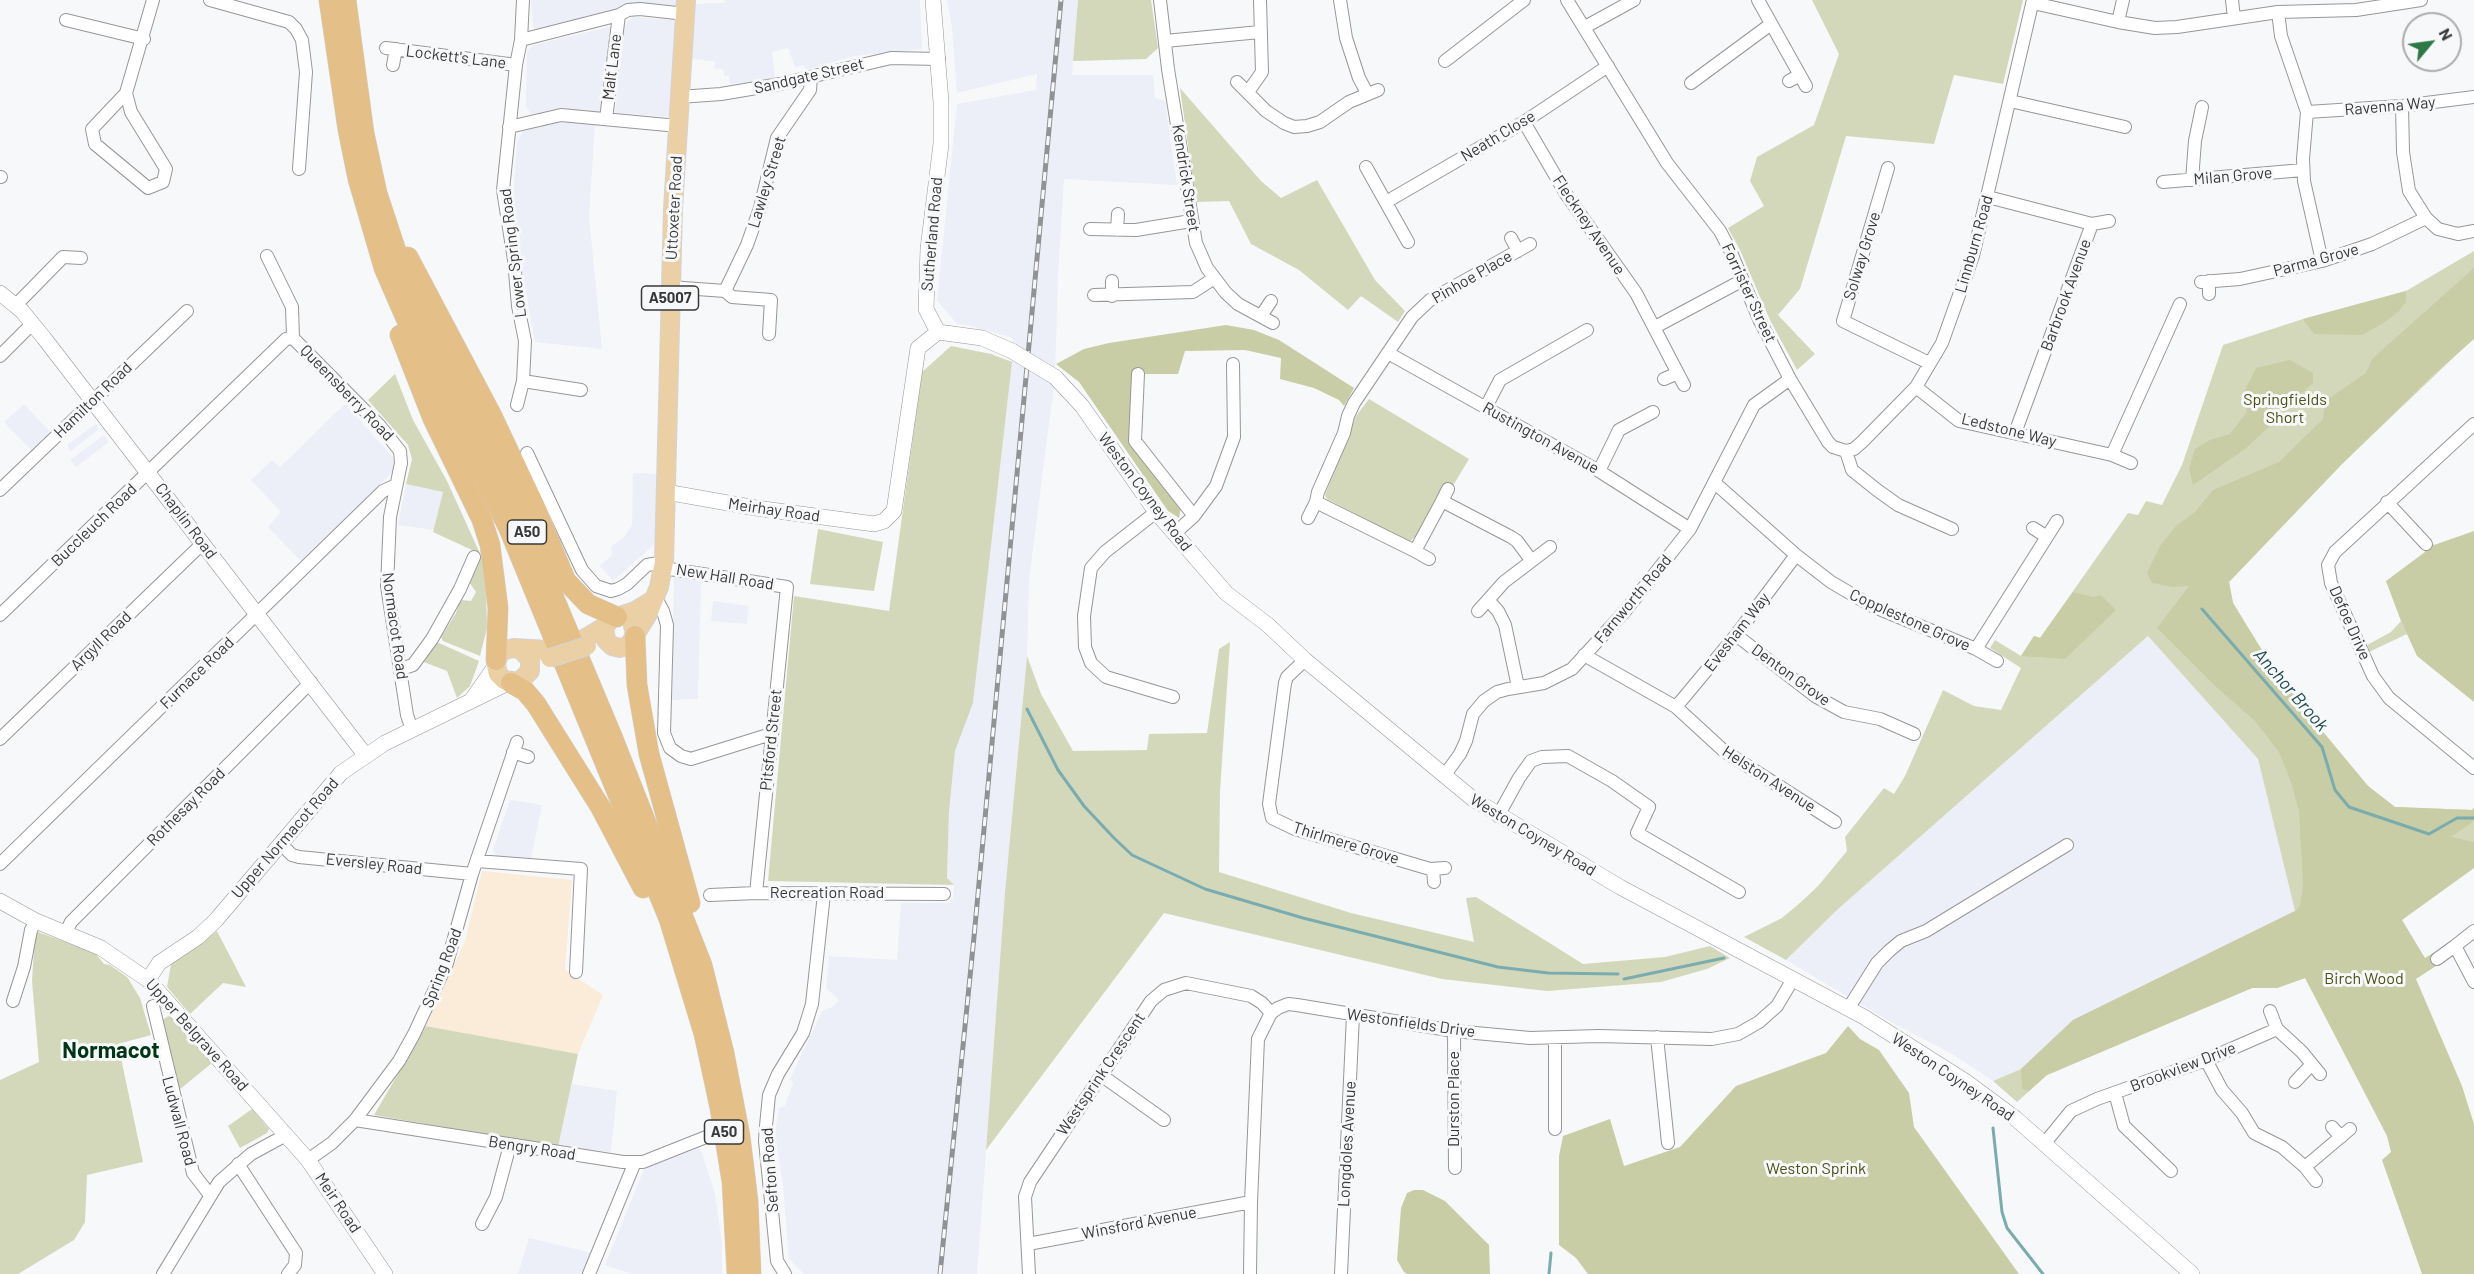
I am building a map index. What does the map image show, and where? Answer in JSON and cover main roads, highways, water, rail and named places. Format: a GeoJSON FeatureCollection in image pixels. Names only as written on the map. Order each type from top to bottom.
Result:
{"type":"FeatureCollection","features":[{"type":"Feature","properties":{"kind":"highway","name":"A50"},"geometry":{"type":"LineString","coordinates":[[329,0],[348,130],[360,191],[384,268],[408,329],[460,429],[528,572],[663,902],[693,993],[720,1108],[730,1171],[737,1274]]}},
{"type":"Feature","properties":{"kind":"highway","name":"A50"},"geometry":{"type":"LineString","coordinates":[[346,0],[364,133],[377,192],[403,272],[420,316],[515,505],[612,736],[702,965],[726,1062],[740,1136],[748,1201],[751,1274]]}},
{"type":"Feature","properties":{"kind":"highway"},"geometry":{"type":"LineString","coordinates":[[364,133],[388,210],[401,243],[492,416],[567,582],[588,604],[613,620]]}},
{"type":"Feature","properties":{"kind":"highway"},"geometry":{"type":"LineString","coordinates":[[360,191],[376,262],[409,362],[433,419],[479,512],[490,545],[498,608],[496,662]]}},
{"type":"Feature","properties":{"kind":"highway"},"geometry":{"type":"LineString","coordinates":[[635,636],[637,685],[649,754],[713,984],[726,1062]]}},
{"type":"Feature","properties":{"kind":"highway"},"geometry":{"type":"LineString","coordinates":[[515,681],[530,696],[601,808],[646,892],[693,993]]}},
{"type":"Feature","properties":{"kind":"highway"},"geometry":{"type":"LineString","coordinates":[[749,1236],[763,1274]]}},
{"type":"Feature","properties":{"kind":"main road","name":"Uttoxeter Road"},"geometry":{"type":"LineString","coordinates":[[635,636],[648,614],[664,565],[670,287],[686,7]]}},
{"type":"Feature","properties":{"kind":"main road"},"geometry":{"type":"LineString","coordinates":[[586,643],[613,620],[635,611],[654,598]]}},
{"type":"Feature","properties":{"kind":"main road"},"geometry":{"type":"LineString","coordinates":[[515,681],[549,654],[586,643],[620,648],[627,646],[635,636],[632,623],[627,619],[613,620]]}},
{"type":"Feature","properties":{"kind":"main road"},"geometry":{"type":"LineString","coordinates":[[612,646],[606,640],[613,620]]}},
{"type":"Feature","properties":{"kind":"main road"},"geometry":{"type":"LineString","coordinates":[[515,681],[500,676],[496,662],[504,650],[511,648],[549,654]]}},
{"type":"Feature","properties":{"kind":"main road"},"geometry":{"type":"LineString","coordinates":[[515,681],[530,671],[531,661],[520,649]]}},
{"type":"Feature","properties":{"kind":"waterway","name":"Anchor Brook"},"geometry":{"type":"LineString","coordinates":[[2202,609],[2322,747],[2335,790],[2349,807],[2429,834],[2457,818],[2474,818]]}},
{"type":"Feature","properties":{"kind":"waterway"},"geometry":{"type":"LineString","coordinates":[[1027,709],[1058,770],[1084,806],[1114,838],[1132,855],[1205,889],[1303,918],[1498,967],[1548,973],[1618,974]]}},
{"type":"Feature","properties":{"kind":"waterway"},"geometry":{"type":"LineString","coordinates":[[1624,979],[1724,958]]}},
{"type":"Feature","properties":{"kind":"waterway"},"geometry":{"type":"LineString","coordinates":[[1993,1128],[2002,1212],[2007,1228],[2043,1274]]}},
{"type":"Feature","properties":{"kind":"waterway"},"geometry":{"type":"LineString","coordinates":[[1549,1274],[1551,1253]]}},
{"type":"Feature","properties":{"kind":"railway"},"geometry":{"type":"LineString","coordinates":[[940,1274],[974,937],[1061,0]]}},
{"type":"Feature","properties":{"kind":"district","name":"Normacot"},"geometry":{"type":"Point","coordinates":[111,1051]}},
{"type":"Feature","properties":{"kind":"park label","name":"Springfields Short"},"geometry":{"type":"Point","coordinates":[2285,409]}},
{"type":"Feature","properties":{"kind":"park label","name":"Birch Wood"},"geometry":{"type":"Point","coordinates":[2364,979]}},
{"type":"Feature","properties":{"kind":"park label","name":"Weston Sprink"},"geometry":{"type":"Point","coordinates":[1816,1169]}}]}
